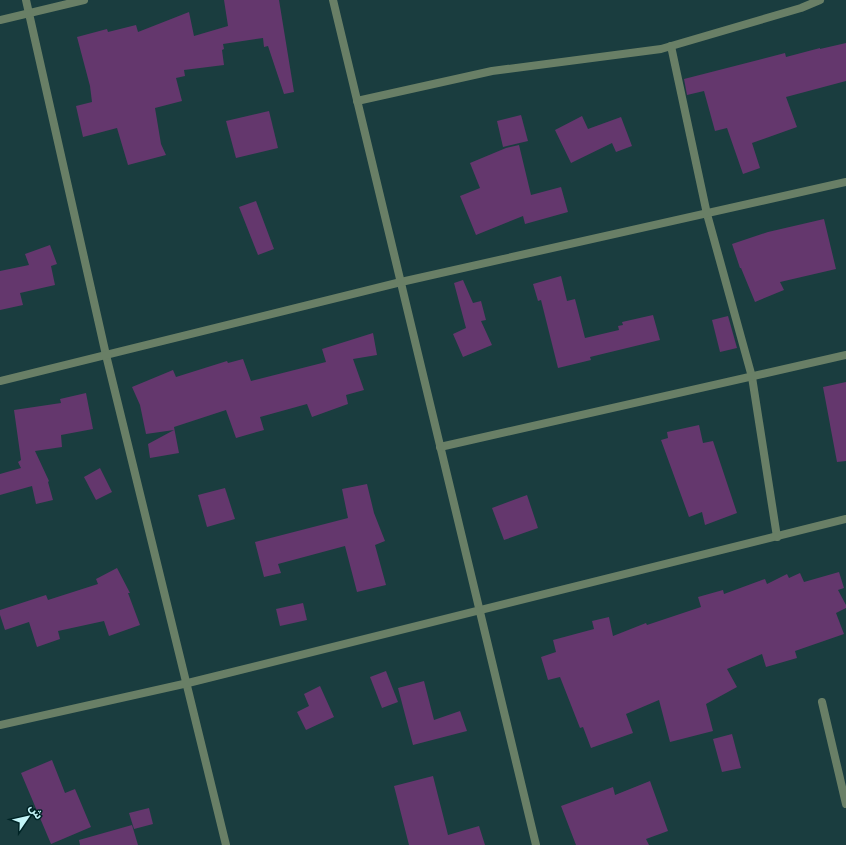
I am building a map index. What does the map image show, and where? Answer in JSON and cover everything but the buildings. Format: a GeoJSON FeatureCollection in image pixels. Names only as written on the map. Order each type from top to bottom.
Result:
{"type":"FeatureCollection","features":[{"type":"Feature","properties":{"kind":"street"},"geometry":{"type":"LineString","coordinates":[[26,0],[106,355],[188,683],[226,845]]}},
{"type":"Feature","properties":{"kind":"street"},"geometry":{"type":"LineString","coordinates":[[0,20],[84,0]]}},
{"type":"Feature","properties":{"kind":"street"},"geometry":{"type":"LineString","coordinates":[[333,0],[536,845]]}},
{"type":"Feature","properties":{"kind":"street"},"geometry":{"type":"LineString","coordinates":[[799,0],[801,8]]}},
{"type":"Feature","properties":{"kind":"street"},"geometry":{"type":"LineString","coordinates":[[357,101],[492,71],[661,49],[801,8],[820,0]]}},
{"type":"Feature","properties":{"kind":"street"},"geometry":{"type":"LineString","coordinates":[[671,46],[707,214],[752,377],[777,537]]}},
{"type":"Feature","properties":{"kind":"street"},"geometry":{"type":"LineString","coordinates":[[0,381],[401,282],[846,182]]}},
{"type":"Feature","properties":{"kind":"street"},"geometry":{"type":"LineString","coordinates":[[440,447],[846,355]]}},
{"type":"Feature","properties":{"kind":"street"},"geometry":{"type":"LineString","coordinates":[[0,725],[188,683],[846,520]]}},
{"type":"Feature","properties":{"kind":"street"},"geometry":{"type":"LineString","coordinates":[[822,702],[846,804]]}}]}
